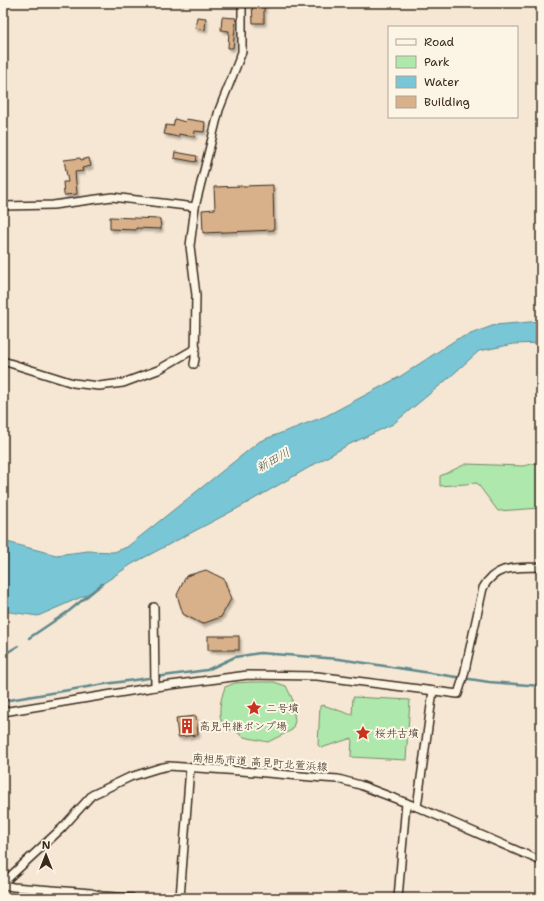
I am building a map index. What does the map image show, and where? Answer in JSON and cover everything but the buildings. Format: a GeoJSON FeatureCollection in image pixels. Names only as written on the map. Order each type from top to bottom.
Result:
{"type":"FeatureCollection","features":[{"type":"Feature","properties":{"kind":"street"},"geometry":{"type":"LineString","coordinates":[[194,364],[196,348],[196,295],[190,246],[195,207],[220,110],[242,52],[242,3]]}},
{"type":"Feature","properties":{"kind":"street"},"geometry":{"type":"LineString","coordinates":[[3,206],[53,205],[112,197],[195,207]]}},
{"type":"Feature","properties":{"kind":"street"},"geometry":{"type":"LineString","coordinates":[[3,361],[73,382],[99,386],[123,383],[158,370],[196,348]]}},
{"type":"Feature","properties":{"kind":"street"},"geometry":{"type":"LineString","coordinates":[[3,712],[155,685],[248,675],[317,676],[458,694],[483,588],[488,578],[499,570],[541,567]]}},
{"type":"Feature","properties":{"kind":"street"},"geometry":{"type":"LineString","coordinates":[[154,607],[155,685]]}},
{"type":"Feature","properties":{"kind":"street"},"geometry":{"type":"LineString","coordinates":[[417,807],[433,691]]}},
{"type":"Feature","properties":{"kind":"street","name":"南相馬市道 高見町北萱浜線"},"geometry":{"type":"LineString","coordinates":[[3,884],[62,828],[92,795],[130,777],[169,766],[338,779],[360,785],[417,807],[541,861]]}},
{"type":"Feature","properties":{"kind":"street"},"geometry":{"type":"LineString","coordinates":[[180,898],[190,767]]}},
{"type":"Feature","properties":{"kind":"street"},"geometry":{"type":"LineString","coordinates":[[398,898],[406,803]]}},
{"type":"Feature","properties":{"kind":"street"},"geometry":{"type":"LineString","coordinates":[[3,884],[13,887],[91,893],[102,896],[132,898]]}},
{"type":"Feature","properties":{"kind":"green space"},"geometry":{"type":"Polygon","coordinates":[[[541,462],[541,508],[498,511],[477,483],[440,486],[440,476],[466,464],[523,466],[541,462]]]}},
{"type":"Feature","properties":{"kind":"green space"},"geometry":{"type":"Polygon","coordinates":[[[274,682],[286,686],[292,698],[295,721],[292,730],[268,742],[244,737],[235,731],[224,728],[220,718],[220,708],[225,687],[235,683],[274,682]]]}},
{"type":"Feature","properties":{"kind":"green space","name":"桜井古墳"},"geometry":{"type":"Polygon","coordinates":[[[353,697],[410,700],[406,760],[351,757],[352,738],[321,748],[318,745],[320,706],[323,705],[352,715],[353,697]]]}},
{"type":"Feature","properties":{"kind":"water","name":"新田川"},"geometry":{"type":"Polygon","coordinates":[[[541,321],[541,343],[514,344],[479,351],[393,424],[348,445],[242,506],[132,564],[86,595],[38,616],[3,611],[3,541],[56,555],[88,551],[114,552],[127,547],[260,441],[326,416],[401,376],[457,339],[495,325],[541,321]]]}},
{"type":"Feature","properties":{"kind":"waterway"},"geometry":{"type":"LineString","coordinates":[[29,638],[69,611],[102,584]]}},
{"type":"Feature","properties":{"kind":"waterway"},"geometry":{"type":"LineString","coordinates":[[3,655],[18,646]]}},
{"type":"Feature","properties":{"kind":"waterway"},"geometry":{"type":"LineString","coordinates":[[3,701],[105,684],[207,670],[235,657],[260,653],[339,659],[489,682],[541,686]]}},
{"type":"Feature","properties":{"kind":"place","name":"二号墳"},"geometry":{"type":"Point","coordinates":[254,708]}},
{"type":"Feature","properties":{"kind":"place","name":"高見中継ポンプ場"},"geometry":{"type":"Point","coordinates":[187,726]}},
{"type":"Feature","properties":{"kind":"place","name":"桜井古墳"},"geometry":{"type":"Point","coordinates":[363,733]}}]}
